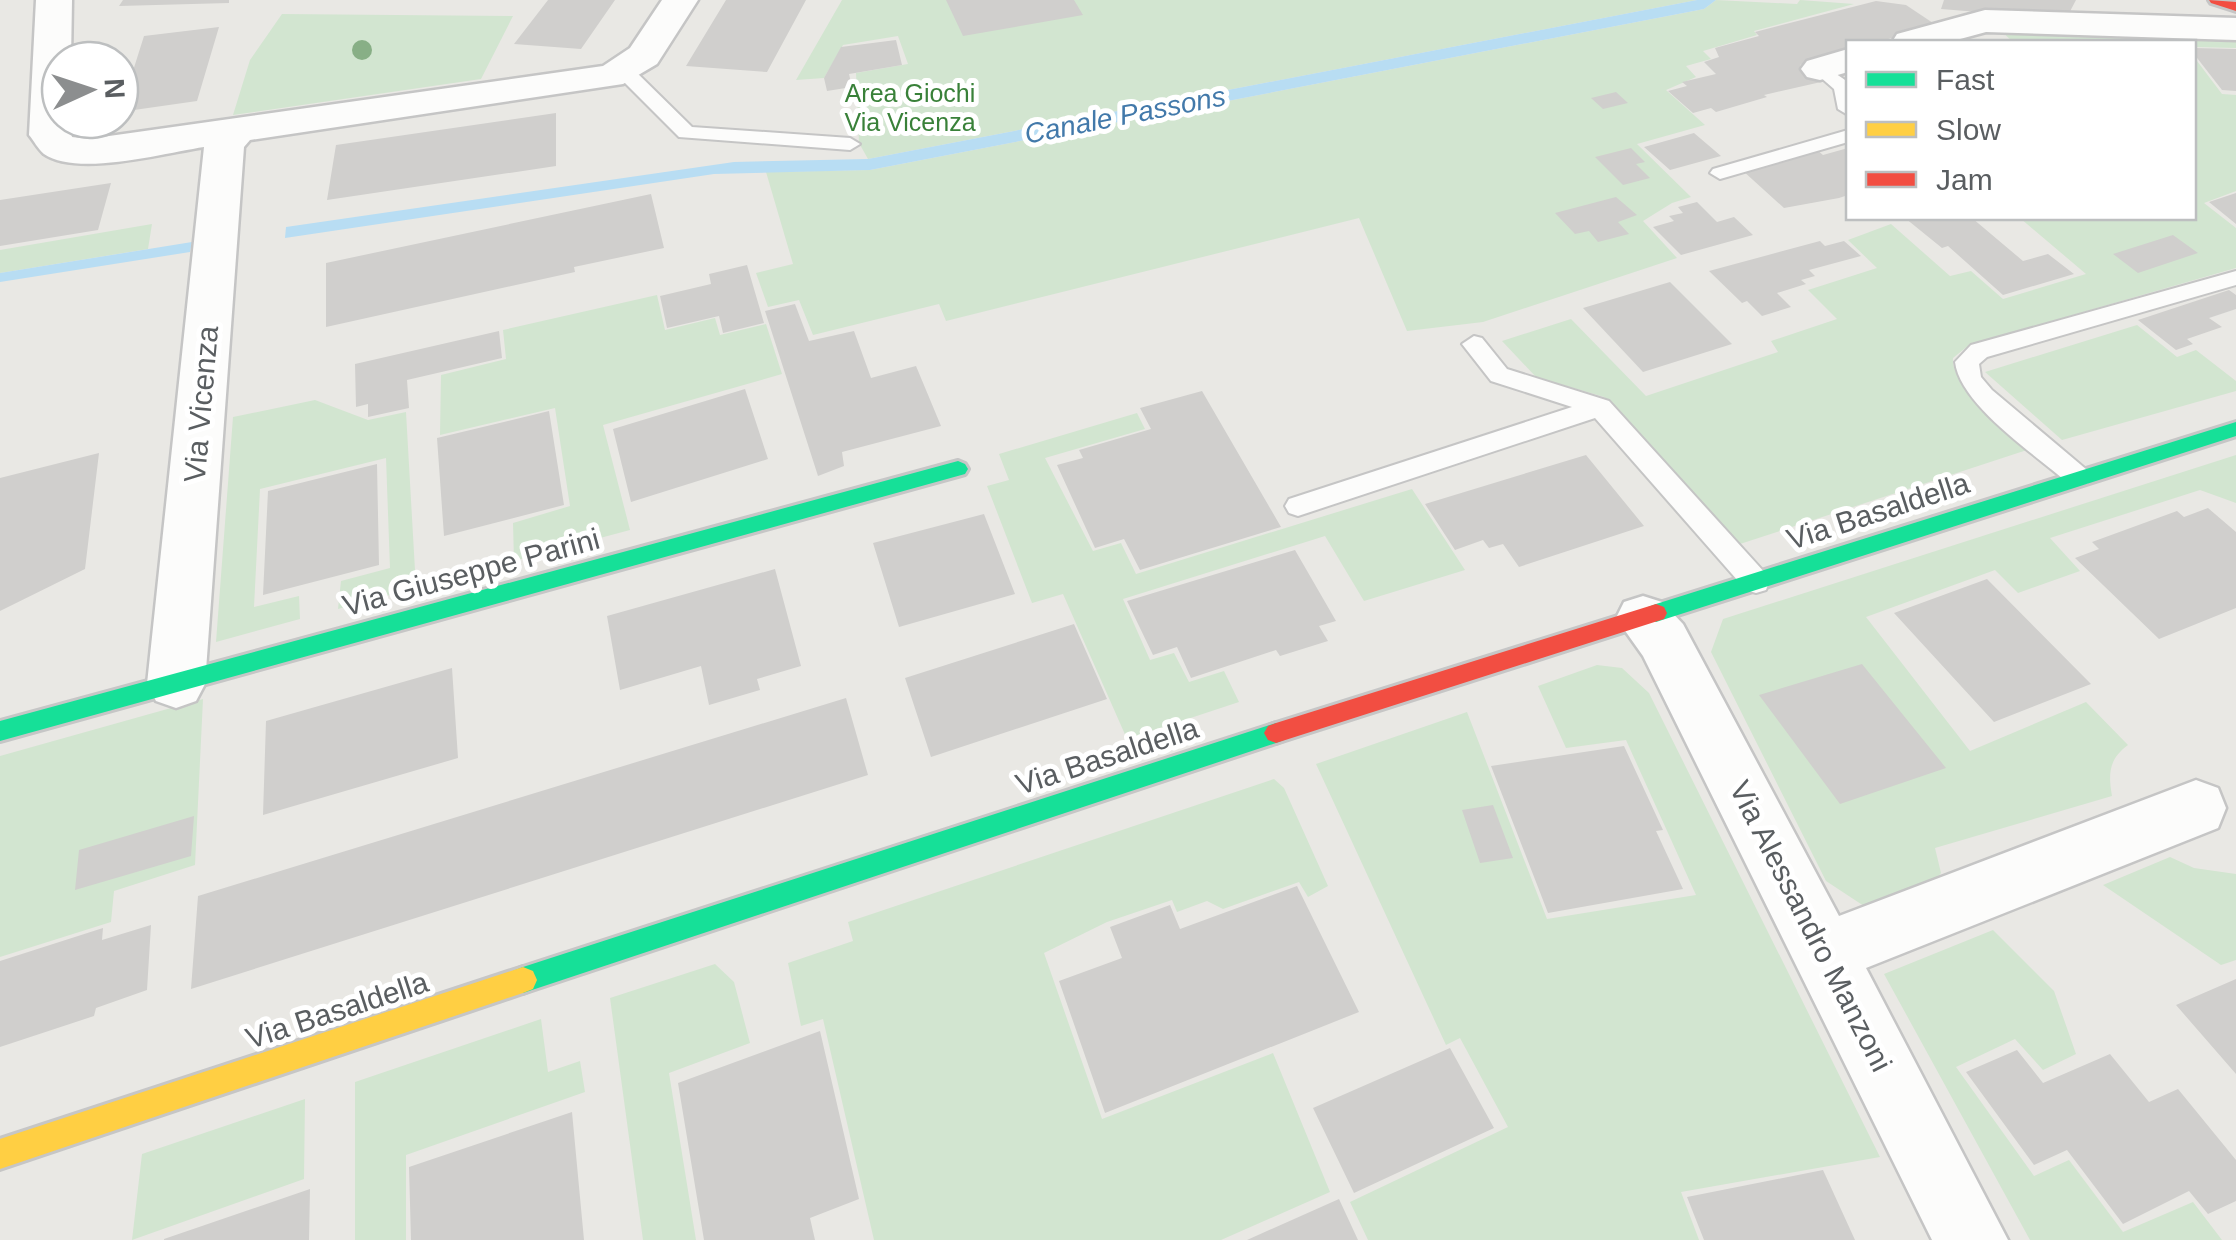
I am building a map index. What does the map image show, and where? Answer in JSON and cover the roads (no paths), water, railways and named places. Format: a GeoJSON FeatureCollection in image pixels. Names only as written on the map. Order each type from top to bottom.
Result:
{"type":"FeatureCollection","features":[{"type":"Feature","properties":{"kind":"street"},"geometry":{"type":"LineString","coordinates":[[54,0],[48,134],[55,145],[69,151],[94,151],[625,72],[644,58],[680,0]]}},
{"type":"Feature","properties":{"kind":"street"},"geometry":{"type":"LineString","coordinates":[[2216,0],[2236,8]]}},
{"type":"Feature","properties":{"kind":"street"},"geometry":{"type":"LineString","coordinates":[[1917,40],[1984,21],[2236,29]]}},
{"type":"Feature","properties":{"kind":"street","name":"Via Vicenza"},"geometry":{"type":"LineString","coordinates":[[176,684],[224,144],[238,130]]}},
{"type":"Feature","properties":{"kind":"street","name":"Via Basaldella"},"geometry":{"type":"LineString","coordinates":[[0,1154],[1030,811],[2236,429]]}},
{"type":"Feature","properties":{"kind":"street","name":"Via Giuseppe Parini"},"geometry":{"type":"LineString","coordinates":[[0,731],[958,469]]}},
{"type":"Feature","properties":{"kind":"street","name":"Via Alessandro Manzoni"},"geometry":{"type":"LineString","coordinates":[[1643,618],[1663,640],[1971,1240]]}},
{"type":"Feature","properties":{"kind":"street"},"geometry":{"type":"LineString","coordinates":[[1825,953],[2196,808]]}},
{"type":"Feature","properties":{"kind":"lane"},"geometry":{"type":"LineString","coordinates":[[1834,64],[1846,98]]}},
{"type":"Feature","properties":{"kind":"lane"},"geometry":{"type":"LineString","coordinates":[[625,72],[686,132],[850,144]]}},
{"type":"Feature","properties":{"kind":"lane"},"geometry":{"type":"LineString","coordinates":[[1720,173],[1846,137]]}},
{"type":"Feature","properties":{"kind":"lane"},"geometry":{"type":"LineString","coordinates":[[2078,477],[1984,396],[1969,379],[1966,362],[1979,351],[2236,278]]}},
{"type":"Feature","properties":{"kind":"lane"},"geometry":{"type":"LineString","coordinates":[[1474,344],[1500,375],[1600,407],[1756,582]]}},
{"type":"Feature","properties":{"kind":"lane"},"geometry":{"type":"LineString","coordinates":[[1298,506],[1600,407]]}},
{"type":"Feature","properties":{"kind":"water","name":"Canale Passons"},"geometry":{"type":"Polygon","coordinates":[[[1697,0],[1716,0],[1704,9],[870,170],[714,174],[285,238],[286,227],[734,162],[868,159],[1697,0]]]}},
{"type":"Feature","properties":{"kind":"water"},"geometry":{"type":"Polygon","coordinates":[[[192,242],[190,252],[0,282],[0,273],[192,242]]]}},
{"type":"Feature","properties":{"kind":"park label","name":"Area Giochi Via Vicenza"},"geometry":{"type":"Point","coordinates":[910,108]}}]}
